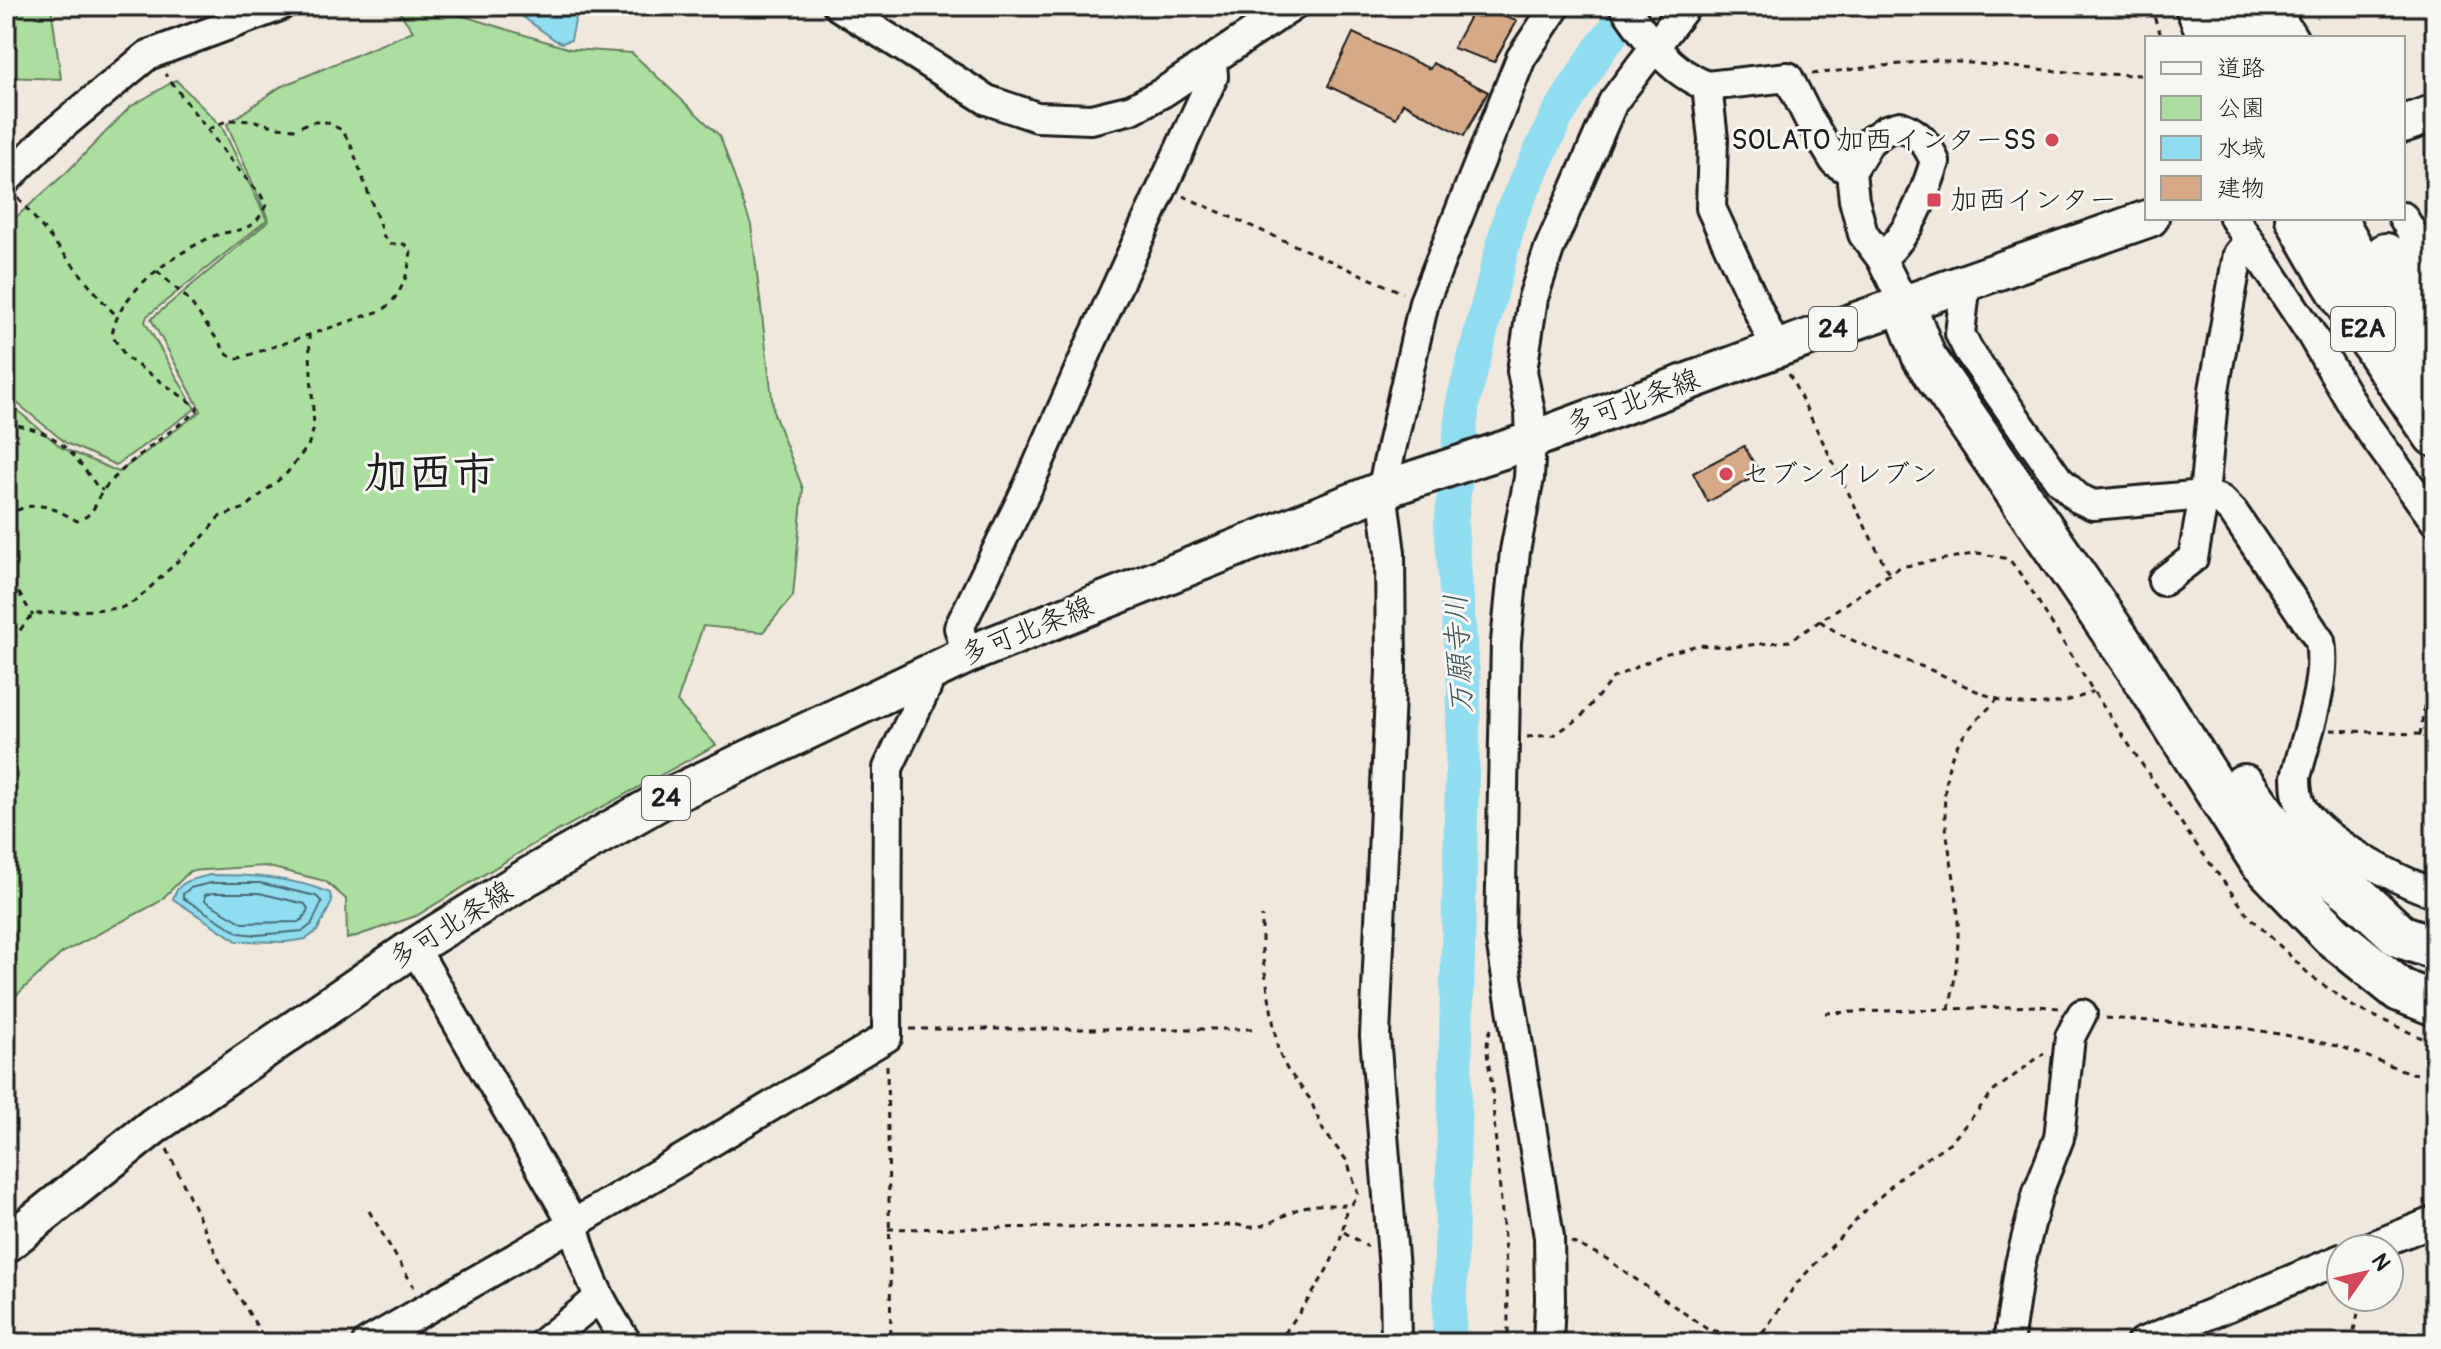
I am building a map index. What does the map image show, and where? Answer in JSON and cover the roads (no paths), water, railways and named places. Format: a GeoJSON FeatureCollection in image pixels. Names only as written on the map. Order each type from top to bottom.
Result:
{"type":"FeatureCollection","features":[{"type":"Feature","properties":{"kind":"highway"},"geometry":{"type":"LineString","coordinates":[[2197,6],[2209,36]]}},
{"type":"Feature","properties":{"kind":"highway"},"geometry":{"type":"LineString","coordinates":[[2234,6],[2243,36]]}},
{"type":"Feature","properties":{"kind":"highway"},"geometry":{"type":"LineString","coordinates":[[2234,6],[2253,36]]}},
{"type":"Feature","properties":{"kind":"highway","name":"E2A"},"geometry":{"type":"LineString","coordinates":[[2298,220],[2325,270],[2384,363],[2435,435]]}},
{"type":"Feature","properties":{"kind":"highway","name":"E2A"},"geometry":{"type":"LineString","coordinates":[[2335,220],[2435,379]]}},
{"type":"Feature","properties":{"kind":"highway"},"geometry":{"type":"LineString","coordinates":[[2361,220],[2435,322]]}},
{"type":"Feature","properties":{"kind":"highway"},"geometry":{"type":"LineString","coordinates":[[1904,304],[1941,343],[2154,666],[2279,834],[2354,893],[2400,936],[2435,948]]}},
{"type":"Feature","properties":{"kind":"highway"},"geometry":{"type":"LineString","coordinates":[[1904,304],[1924,357],[2142,674],[2261,861],[2332,935],[2400,990],[2435,1004]]}},
{"type":"Feature","properties":{"kind":"highway"},"geometry":{"type":"LineString","coordinates":[[2354,893],[2435,919]]}},
{"type":"Feature","properties":{"kind":"highway"},"geometry":{"type":"LineString","coordinates":[[2332,935],[2435,972]]}},
{"type":"Feature","properties":{"kind":"main road"},"geometry":{"type":"LineString","coordinates":[[2405,123],[2435,113]]}},
{"type":"Feature","properties":{"kind":"main road","name":"多可北条線"},"geometry":{"type":"LineString","coordinates":[[6,1244],[155,1125],[414,947],[529,876],[664,799],[967,655],[1391,488],[2145,220]]}},
{"type":"Feature","properties":{"kind":"street"},"geometry":{"type":"LineString","coordinates":[[10,186],[51,135],[148,55],[280,6]]}},
{"type":"Feature","properties":{"kind":"street"},"geometry":{"type":"LineString","coordinates":[[838,6],[987,100],[1037,117],[1091,119],[1132,109],[1212,61],[1293,6]]}},
{"type":"Feature","properties":{"kind":"street"},"geometry":{"type":"LineString","coordinates":[[1396,1343],[1395,1282],[1375,1036],[1391,671],[1391,488],[1424,302],[1521,58],[1556,6]]}},
{"type":"Feature","properties":{"kind":"street"},"geometry":{"type":"LineString","coordinates":[[1624,6],[1650,42],[1695,81],[1707,86],[1788,77],[1835,162],[1851,172]]}},
{"type":"Feature","properties":{"kind":"street"},"geometry":{"type":"LineString","coordinates":[[1548,1343],[1549,1237],[1500,934],[1506,642],[1515,551],[1529,478],[1525,442],[1530,412],[1522,371],[1533,298],[1549,249],[1613,102],[1650,42],[1686,6]]}},
{"type":"Feature","properties":{"kind":"street"},"geometry":{"type":"LineString","coordinates":[[2273,6],[2292,36]]}},
{"type":"Feature","properties":{"kind":"street"},"geometry":{"type":"LineString","coordinates":[[967,655],[959,628],[1028,487],[1213,77],[1212,61]]}},
{"type":"Feature","properties":{"kind":"street"},"geometry":{"type":"LineString","coordinates":[[1707,86],[1713,139],[1711,208],[1776,349]]}},
{"type":"Feature","properties":{"kind":"street"},"geometry":{"type":"LineString","coordinates":[[1881,258],[1896,247],[1926,191],[1935,162],[1919,135],[1900,126],[1886,130],[1870,141],[1851,172],[1863,234],[1881,258],[1904,304]]}},
{"type":"Feature","properties":{"kind":"street"},"geometry":{"type":"LineString","coordinates":[[2405,220],[2435,272]]}},
{"type":"Feature","properties":{"kind":"street"},"geometry":{"type":"LineString","coordinates":[[2163,581],[2193,558],[2204,495],[2217,375],[2242,230]]}},
{"type":"Feature","properties":{"kind":"street"},"geometry":{"type":"LineString","coordinates":[[2242,230],[2310,332],[2358,414],[2435,521]]}},
{"type":"Feature","properties":{"kind":"street"},"geometry":{"type":"LineString","coordinates":[[1966,281],[1960,334],[1968,350],[2058,479],[2078,498],[2093,505],[2104,505],[2204,495],[2221,500],[2233,512],[2320,641],[2321,675],[2296,777],[2296,791],[2303,809],[2316,824],[2369,864],[2411,886],[2435,893]]}},
{"type":"Feature","properties":{"kind":"street"},"geometry":{"type":"LineString","coordinates":[[367,1343],[573,1224],[887,1033],[888,768],[927,686],[927,674]]}},
{"type":"Feature","properties":{"kind":"street"},"geometry":{"type":"LineString","coordinates":[[414,947],[573,1224],[582,1257],[599,1298],[627,1343]]}},
{"type":"Feature","properties":{"kind":"street"},"geometry":{"type":"LineString","coordinates":[[2008,1343],[2020,1264],[2038,1192],[2059,1138],[2069,1042],[2082,1014]]}},
{"type":"Feature","properties":{"kind":"street"},"geometry":{"type":"LineString","coordinates":[[2405,1233],[2435,1221]]}},
{"type":"Feature","properties":{"kind":"street"},"geometry":{"type":"LineString","coordinates":[[2141,1343],[2325,1266]]}},
{"type":"Feature","properties":{"kind":"street"},"geometry":{"type":"LineString","coordinates":[[543,1343],[599,1298]]}},
{"type":"Feature","properties":{"kind":"water"},"geometry":{"type":"Polygon","coordinates":[[[508,6],[578,6],[571,40],[562,43],[555,40],[508,6]]]}},
{"type":"Feature","properties":{"kind":"water"},"geometry":{"type":"Polygon","coordinates":[[[210,875],[256,876],[301,883],[330,893],[332,902],[317,931],[306,939],[286,942],[237,941],[173,899],[182,885],[210,875]]]}},
{"type":"Feature","properties":{"kind":"waterway","name":"万願寺川"},"geometry":{"type":"LineString","coordinates":[[1449,1343],[1464,688],[1451,526],[1463,402],[1511,214],[1557,116],[1599,50],[1633,6]]}},
{"type":"Feature","properties":{"kind":"place","name":"SOLATO 加西インターSS"},"geometry":{"type":"Point","coordinates":[2052,140]}},
{"type":"Feature","properties":{"kind":"place","name":"加西インター"},"geometry":{"type":"Point","coordinates":[1934,200]}},
{"type":"Feature","properties":{"kind":"place","name":"セブンイレブン"},"geometry":{"type":"Point","coordinates":[1726,474]}},
{"type":"Feature","properties":{"kind":"district","name":"加西市"},"geometry":{"type":"Point","coordinates":[430,474]}}]}
